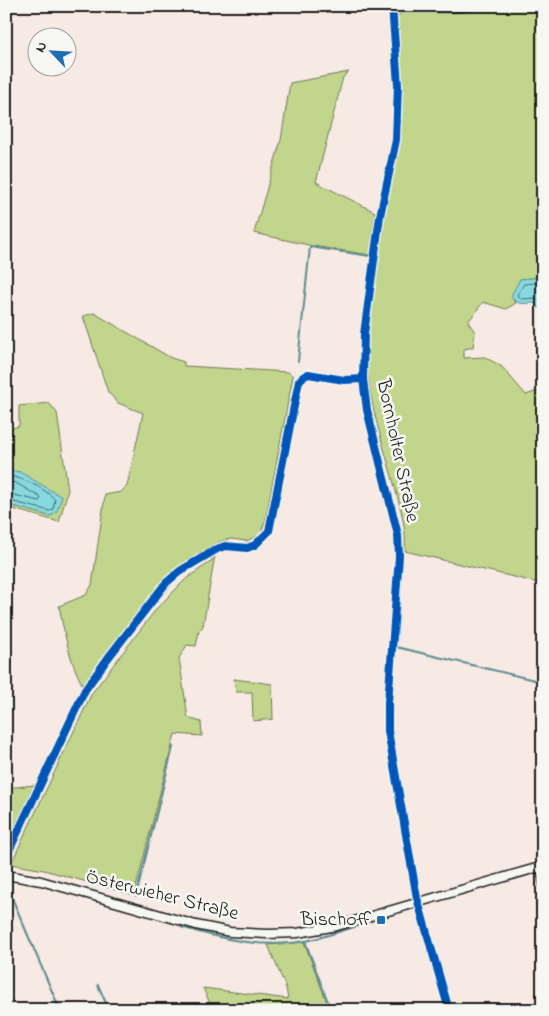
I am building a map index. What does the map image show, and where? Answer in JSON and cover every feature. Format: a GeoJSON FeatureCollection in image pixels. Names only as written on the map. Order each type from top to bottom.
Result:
{"type":"FeatureCollection","features":[{"type":"Feature","properties":{"kind":"street"},"geometry":{"type":"LineString","coordinates":[[392,7],[458,8],[478,6]]}},
{"type":"Feature","properties":{"kind":"street","name":"Bornholter Straße"},"geometry":{"type":"LineString","coordinates":[[392,7],[398,86],[396,140],[378,226],[364,334],[363,380],[367,410],[398,535],[399,556],[388,702],[388,731],[418,902],[449,1010]]}},
{"type":"Feature","properties":{"kind":"street"},"geometry":{"type":"LineString","coordinates":[[6,857],[85,690]]}},
{"type":"Feature","properties":{"kind":"street"},"geometry":{"type":"LineString","coordinates":[[542,866],[543,885]]}},
{"type":"Feature","properties":{"kind":"street","name":"Österwieher Straße"},"geometry":{"type":"LineString","coordinates":[[6,875],[51,884],[196,925],[248,934],[313,931],[337,926],[542,866]]}},
{"type":"Feature","properties":{"kind":"green space"},"geometry":{"type":"Polygon","coordinates":[[[496,6],[540,6],[543,9],[543,277],[520,279],[513,300],[516,303],[506,309],[483,302],[468,322],[475,332],[473,347],[464,349],[464,358],[485,357],[502,367],[526,395],[543,389],[543,584],[405,551],[402,515],[373,408],[368,372],[368,334],[384,218],[400,141],[402,85],[397,17],[402,12],[459,12],[496,6]]]}},
{"type":"Feature","properties":{"kind":"green space"},"geometry":{"type":"Polygon","coordinates":[[[349,72],[343,77],[316,182],[375,212],[370,255],[313,246],[254,233],[281,140],[290,83],[349,72]]]}},
{"type":"Feature","properties":{"kind":"green space"},"geometry":{"type":"Polygon","coordinates":[[[94,313],[171,358],[184,362],[184,366],[288,372],[293,376],[265,522],[260,534],[247,541],[230,539],[219,542],[207,549],[215,555],[203,626],[199,631],[196,646],[187,645],[179,658],[188,718],[201,722],[202,736],[175,734],[134,895],[44,870],[11,864],[92,693],[157,608],[187,578],[212,561],[211,557],[187,571],[172,584],[111,659],[89,692],[8,864],[6,864],[6,860],[86,691],[72,661],[59,606],[86,595],[92,585],[105,495],[121,492],[127,486],[143,413],[118,403],[108,392],[83,316],[94,313]]]}},
{"type":"Feature","properties":{"kind":"green space"},"geometry":{"type":"Polygon","coordinates":[[[49,403],[57,413],[68,490],[59,522],[6,507],[6,504],[49,516],[20,472],[6,470],[6,430],[19,426],[19,406],[49,403]]]}},
{"type":"Feature","properties":{"kind":"green space"},"geometry":{"type":"Polygon","coordinates":[[[234,679],[272,684],[273,719],[253,721],[252,692],[236,692],[234,679]]]}},
{"type":"Feature","properties":{"kind":"green space"},"geometry":{"type":"Polygon","coordinates":[[[35,785],[6,844],[6,788],[35,785]]]}},
{"type":"Feature","properties":{"kind":"green space"},"geometry":{"type":"Polygon","coordinates":[[[304,942],[330,1010],[213,1010],[203,988],[288,999],[286,988],[268,945],[304,942]]]}},
{"type":"Feature","properties":{"kind":"water"},"geometry":{"type":"Polygon","coordinates":[[[543,277],[543,309],[534,303],[515,301],[511,296],[520,279],[543,277]]]}},
{"type":"Feature","properties":{"kind":"water"},"geometry":{"type":"Polygon","coordinates":[[[6,470],[20,472],[62,497],[56,512],[49,516],[6,504],[6,470]]]}},
{"type":"Feature","properties":{"kind":"waterway"},"geometry":{"type":"LineString","coordinates":[[298,361],[310,247],[370,256]]}},
{"type":"Feature","properties":{"kind":"waterway"},"geometry":{"type":"LineString","coordinates":[[397,641],[403,558]]}},
{"type":"Feature","properties":{"kind":"waterway"},"geometry":{"type":"LineString","coordinates":[[396,647],[543,682]]}},
{"type":"Feature","properties":{"kind":"waterway"},"geometry":{"type":"LineString","coordinates":[[136,896],[173,747]]}},
{"type":"Feature","properties":{"kind":"waterway"},"geometry":{"type":"LineString","coordinates":[[6,884],[60,1010]]}},
{"type":"Feature","properties":{"kind":"waterway"},"geometry":{"type":"LineString","coordinates":[[181,927],[243,942],[274,944],[320,938],[361,925]]}},
{"type":"Feature","properties":{"kind":"waterway"},"geometry":{"type":"LineString","coordinates":[[305,941],[331,1010]]}},
{"type":"Feature","properties":{"kind":"waterway"},"geometry":{"type":"LineString","coordinates":[[98,985],[109,1010]]}},
{"type":"Feature","properties":{"kind":"cycle path"},"geometry":{"type":"LineString","coordinates":[[392,6],[398,85],[396,140],[380,216],[364,334],[363,379],[367,410],[398,535],[399,556],[388,702],[388,731],[417,898],[449,1010]]}},
{"type":"Feature","properties":{"kind":"cycle path"},"geometry":{"type":"LineString","coordinates":[[6,857],[85,690],[166,583],[180,571],[217,549],[225,546],[247,548],[255,545],[269,531],[299,381],[308,374],[344,380],[363,379]]}},
{"type":"Feature","properties":{"kind":"place","name":"Bischoff"},"geometry":{"type":"Point","coordinates":[381,920]}}]}
